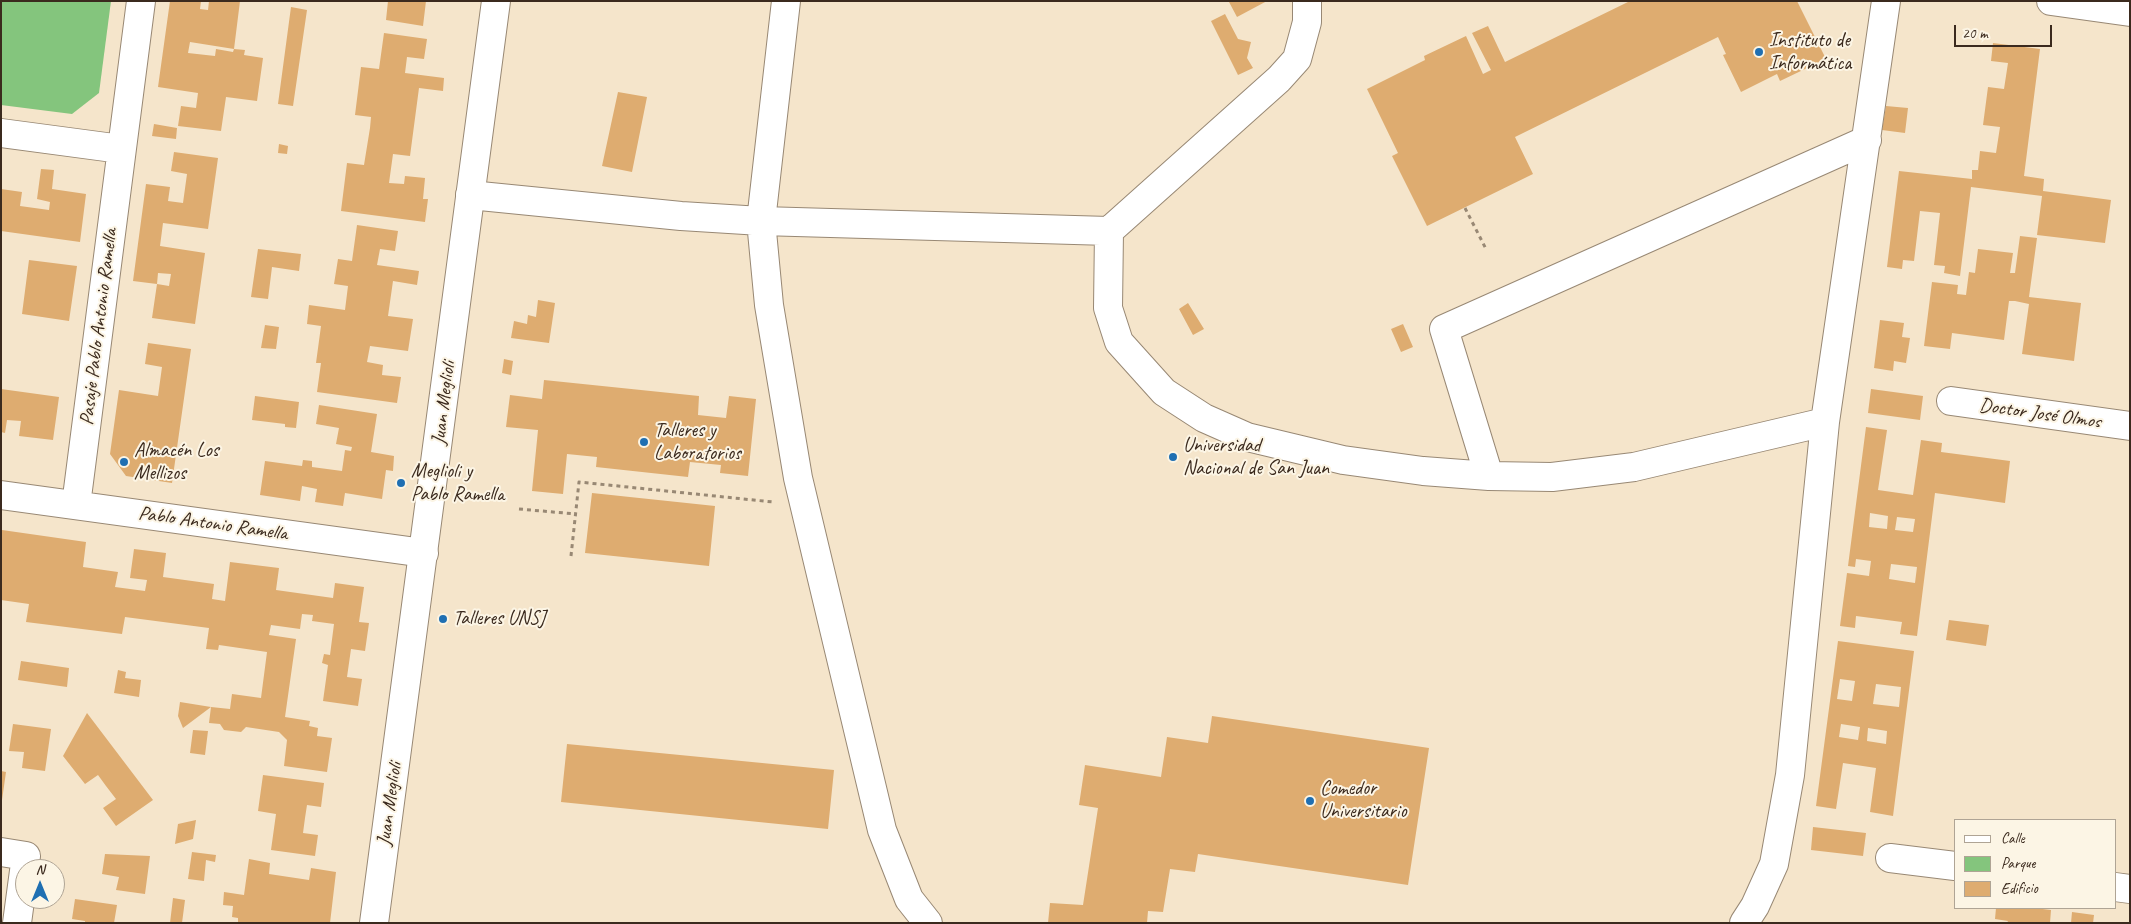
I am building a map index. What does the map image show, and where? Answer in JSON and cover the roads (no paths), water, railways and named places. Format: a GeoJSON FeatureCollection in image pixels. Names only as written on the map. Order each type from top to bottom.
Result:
{"type":"FeatureCollection","features":[{"type":"Feature","properties":{"kind":"street","name":"Pasaje Pablo Antonio Ramella"},"geometry":{"type":"LineString","coordinates":[[76,505],[141,1]]}},
{"type":"Feature","properties":{"kind":"street","name":"Juan Meglioli"},"geometry":{"type":"LineString","coordinates":[[374,923],[496,1]]}},
{"type":"Feature","properties":{"kind":"street"},"geometry":{"type":"LineString","coordinates":[[786,1],[761,221],[769,305],[804,505],[882,830],[909,899],[928,923]]}},
{"type":"Feature","properties":{"kind":"street"},"geometry":{"type":"LineString","coordinates":[[470,195],[652,213],[761,221],[1109,231],[1279,79],[1297,59],[1307,22],[1307,1]]}},
{"type":"Feature","properties":{"kind":"street"},"geometry":{"type":"LineString","coordinates":[[1744,923],[1755,906],[1774,864],[1790,775],[1825,422],[1886,1]]}},
{"type":"Feature","properties":{"kind":"street"},"geometry":{"type":"LineString","coordinates":[[2051,1],[2130,12]]}},
{"type":"Feature","properties":{"kind":"street"},"geometry":{"type":"LineString","coordinates":[[1,133],[121,149]]}},
{"type":"Feature","properties":{"kind":"street"},"geometry":{"type":"LineString","coordinates":[[1489,476],[1444,330],[1867,140]]}},
{"type":"Feature","properties":{"kind":"street"},"geometry":{"type":"LineString","coordinates":[[1109,231],[1108,308],[1120,342],[1164,392],[1204,418],[1246,437],[1343,460],[1423,471],[1489,476],[1552,477],[1634,467],[1825,422]]}},
{"type":"Feature","properties":{"kind":"street","name":"Doctor José Olmos"},"geometry":{"type":"LineString","coordinates":[[1951,401],[2130,426]]}},
{"type":"Feature","properties":{"kind":"street","name":"Pablo Antonio Ramella"},"geometry":{"type":"LineString","coordinates":[[1,495],[424,553]]}},
{"type":"Feature","properties":{"kind":"street"},"geometry":{"type":"LineString","coordinates":[[1,852],[26,856],[16,923]]}},
{"type":"Feature","properties":{"kind":"street"},"geometry":{"type":"LineString","coordinates":[[1890,858],[1954,866]]}},
{"type":"Feature","properties":{"kind":"street"},"geometry":{"type":"LineString","coordinates":[[2116,887],[2130,889]]}},
{"type":"Feature","properties":{"kind":"place","name":"Instituto de Informática"},"geometry":{"type":"Point","coordinates":[1759,52]}},
{"type":"Feature","properties":{"kind":"place","name":"Talleres y Laboratorios"},"geometry":{"type":"Point","coordinates":[644,442]}},
{"type":"Feature","properties":{"kind":"place","name":"Universidad Nacional de San Juan"},"geometry":{"type":"Point","coordinates":[1173,457]}},
{"type":"Feature","properties":{"kind":"place","name":"Almacén Los Mellizos"},"geometry":{"type":"Point","coordinates":[124,462]}},
{"type":"Feature","properties":{"kind":"place","name":"Meglioli y Pablo Ramella"},"geometry":{"type":"Point","coordinates":[401,483]}},
{"type":"Feature","properties":{"kind":"place","name":"Talleres UNSJ"},"geometry":{"type":"Point","coordinates":[443,619]}},
{"type":"Feature","properties":{"kind":"place","name":"Comedor Universitario"},"geometry":{"type":"Point","coordinates":[1310,801]}}]}
